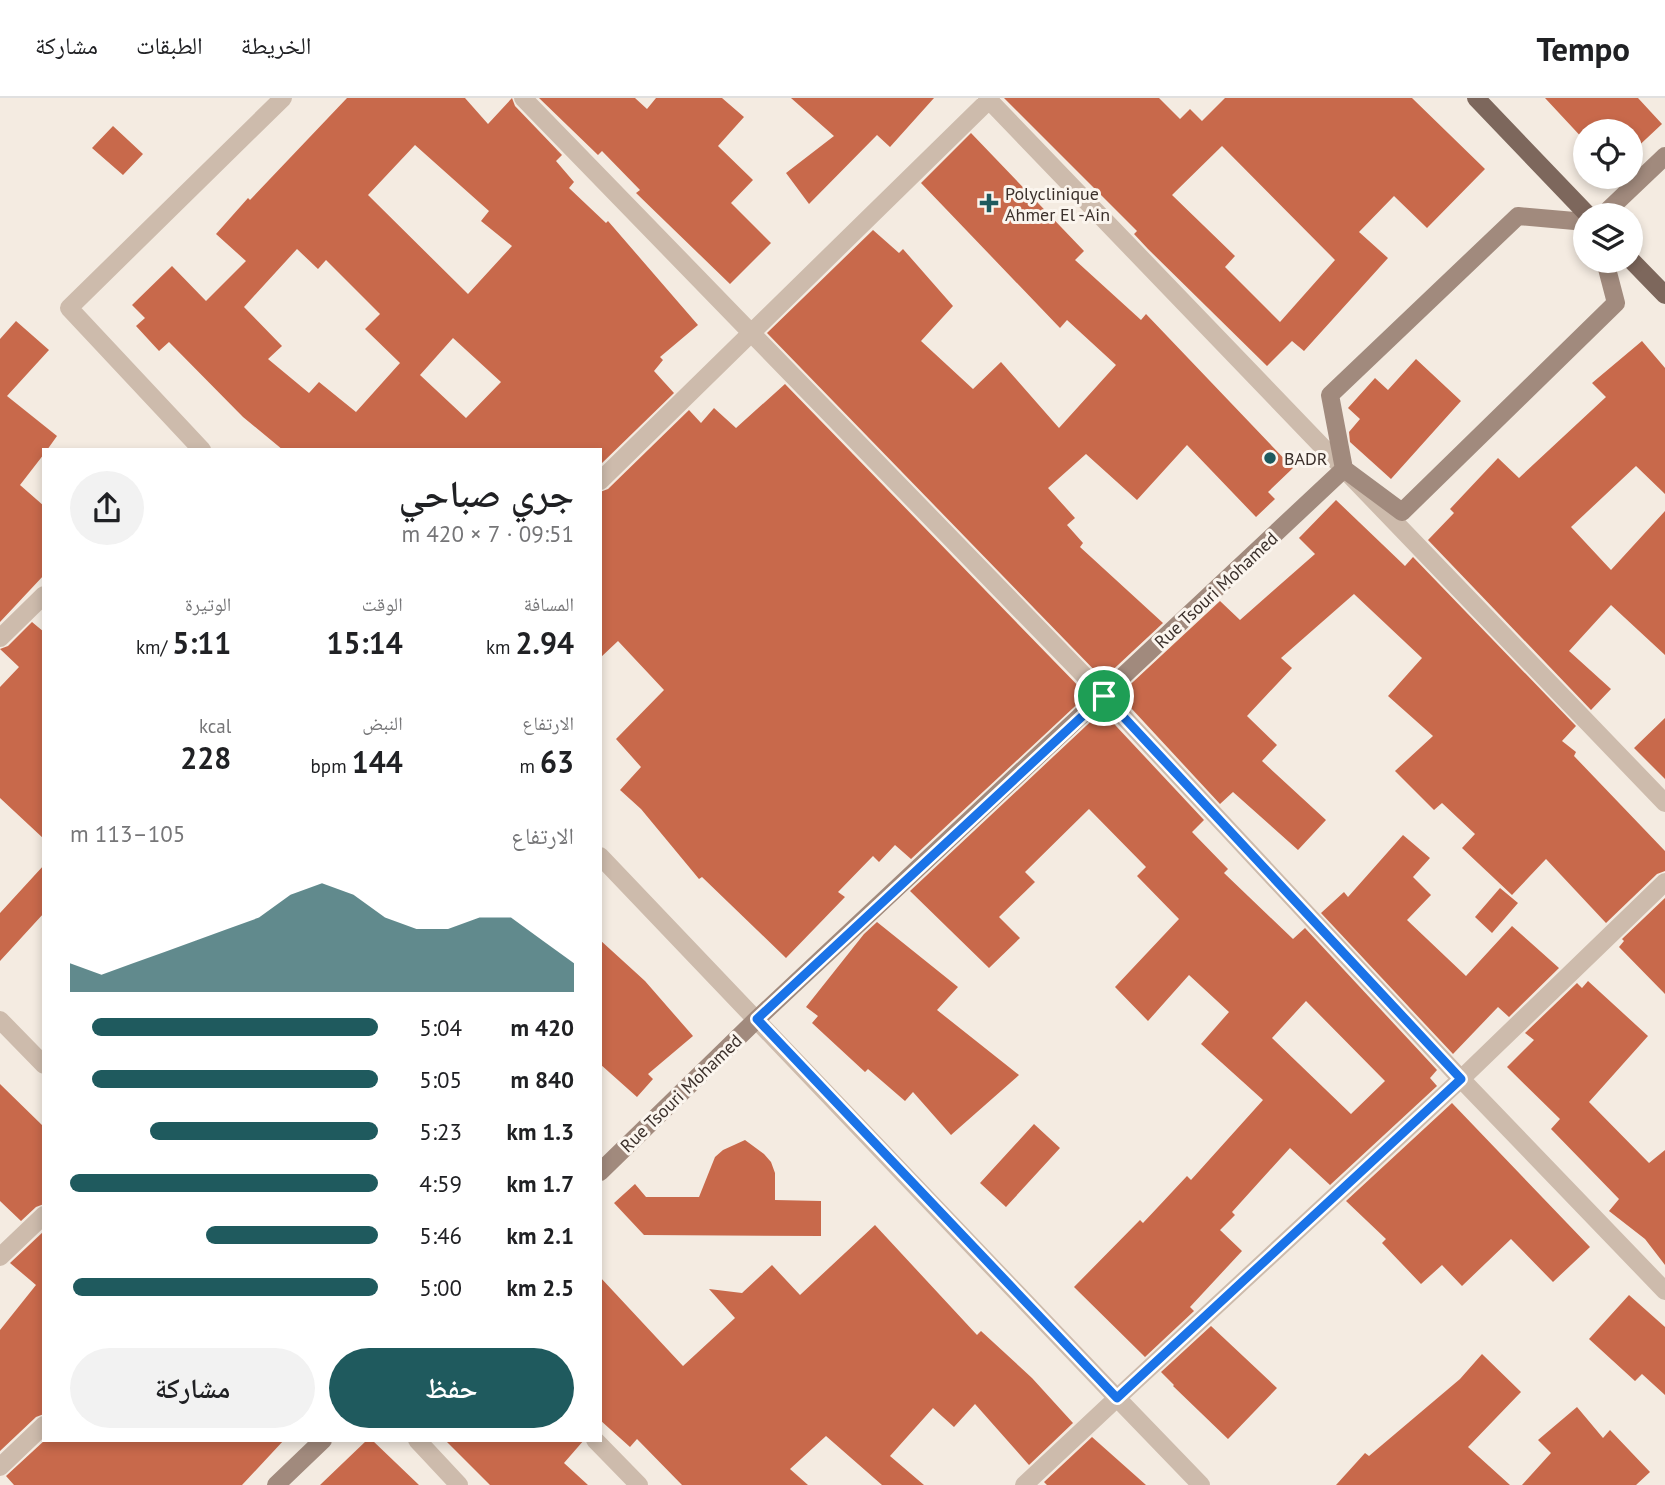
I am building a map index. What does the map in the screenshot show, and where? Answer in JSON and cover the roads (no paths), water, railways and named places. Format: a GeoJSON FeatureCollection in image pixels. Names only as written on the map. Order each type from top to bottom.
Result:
{"type":"FeatureCollection","features":[{"type":"Feature","properties":{"kind":"main road"},"geometry":{"type":"LineString","coordinates":[[1476,98],[1577,203]]}},
{"type":"Feature","properties":{"kind":"main road"},"geometry":{"type":"LineString","coordinates":[[1643,272],[1665,295]]}},
{"type":"Feature","properties":{"kind":"street"},"geometry":{"type":"LineString","coordinates":[[196,448],[69,308],[283,98]]}},
{"type":"Feature","properties":{"kind":"street"},"geometry":{"type":"LineString","coordinates":[[523,98],[1104,696],[1461,1079],[1665,1291]]}},
{"type":"Feature","properties":{"kind":"street"},"geometry":{"type":"LineString","coordinates":[[602,479],[989,99],[1665,803]]}},
{"type":"Feature","properties":{"kind":"street"},"geometry":{"type":"LineString","coordinates":[[1616,203],[1665,156]]}},
{"type":"Feature","properties":{"kind":"street"},"geometry":{"type":"LineString","coordinates":[[1573,221],[1518,216],[1330,395],[1344,469],[1402,512],[1616,303],[1608,273]]}},
{"type":"Feature","properties":{"kind":"street","name":"Rue Tsouri Mohamed"},"geometry":{"type":"LineString","coordinates":[[602,1170],[757,1019],[1344,469]]}},
{"type":"Feature","properties":{"kind":"street"},"geometry":{"type":"LineString","coordinates":[[0,638],[42,597]]}},
{"type":"Feature","properties":{"kind":"street"},"geometry":{"type":"LineString","coordinates":[[602,858],[1201,1485]]}},
{"type":"Feature","properties":{"kind":"street"},"geometry":{"type":"LineString","coordinates":[[1024,1485],[1461,1079],[1665,881]]}},
{"type":"Feature","properties":{"kind":"street"},"geometry":{"type":"LineString","coordinates":[[0,1020],[42,1063]]}},
{"type":"Feature","properties":{"kind":"street"},"geometry":{"type":"LineString","coordinates":[[0,1257],[42,1217]]}},
{"type":"Feature","properties":{"kind":"street"},"geometry":{"type":"LineString","coordinates":[[0,1467],[42,1427]]}},
{"type":"Feature","properties":{"kind":"street"},"geometry":{"type":"LineString","coordinates":[[276,1485],[321,1442]]}},
{"type":"Feature","properties":{"kind":"street"},"geometry":{"type":"LineString","coordinates":[[419,1442],[459,1485]]}},
{"type":"Feature","properties":{"kind":"street"},"geometry":{"type":"LineString","coordinates":[[597,1442],[639,1485]]}},
{"type":"Feature","properties":{"kind":"place","name":"Polyclinique Ahmer El -Ain"},"geometry":{"type":"Point","coordinates":[989,203]}},
{"type":"Feature","properties":{"kind":"place","name":"BADR"},"geometry":{"type":"Point","coordinates":[1270,458]}}]}
